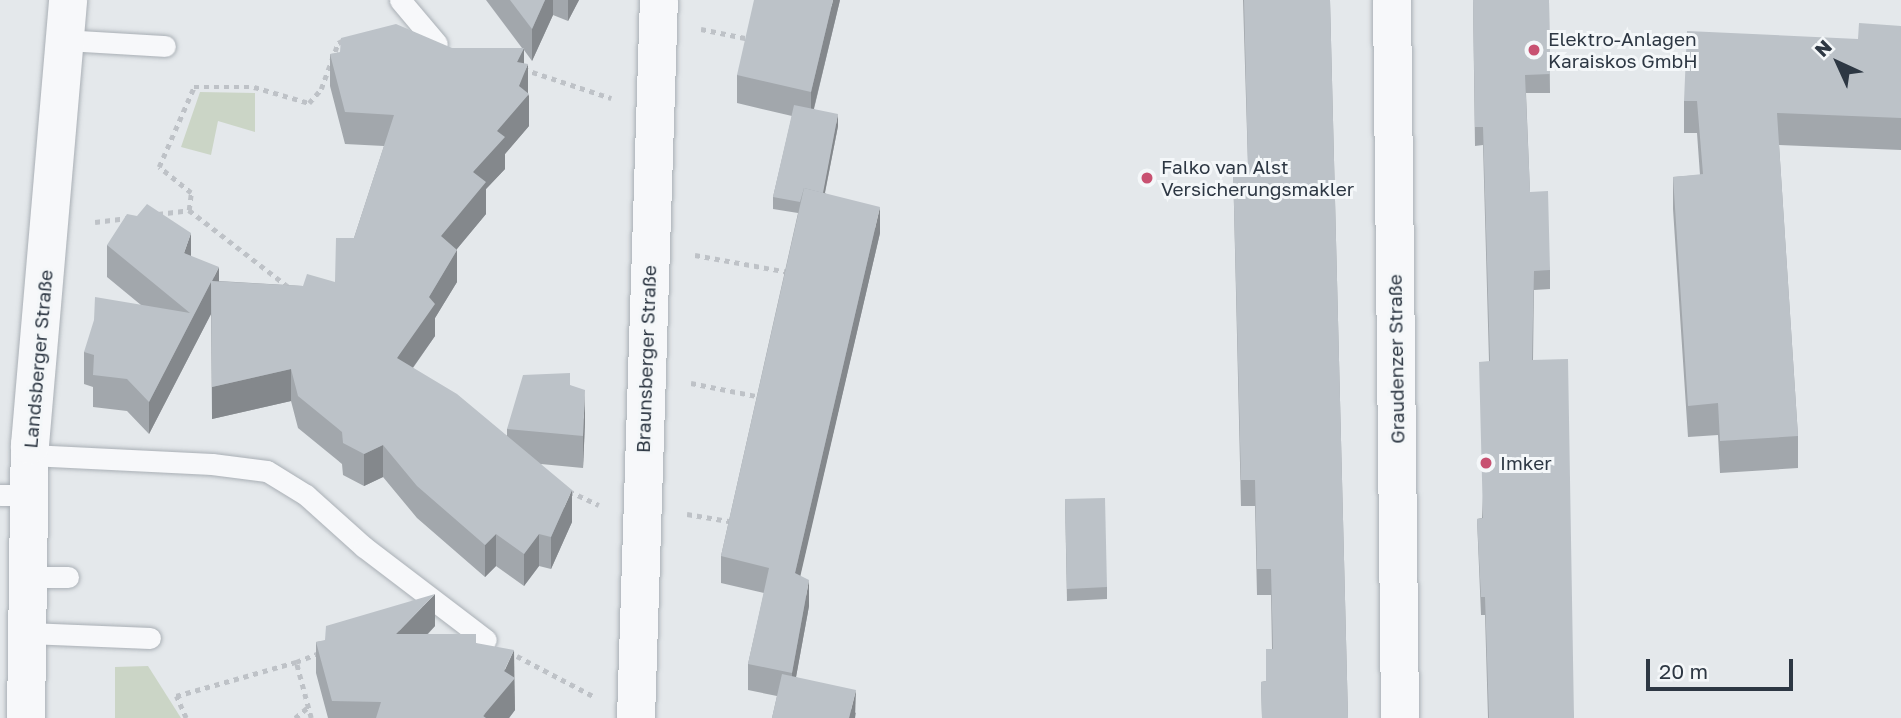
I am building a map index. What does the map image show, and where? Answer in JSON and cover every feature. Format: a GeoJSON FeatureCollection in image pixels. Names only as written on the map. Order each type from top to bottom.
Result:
{"type":"FeatureCollection","features":[{"type":"Feature","properties":{"kind":"street","name":"Landsberger Straße"},"geometry":{"type":"LineString","coordinates":[[26,718],[28,577],[15,495],[30,455],[68,0]]}},
{"type":"Feature","properties":{"kind":"street","name":"Braunsberger Straße"},"geometry":{"type":"LineString","coordinates":[[620,710],[659,0]]}},
{"type":"Feature","properties":{"kind":"street","name":"Graudenzer Straße"},"geometry":{"type":"LineString","coordinates":[[1392,0],[1400,718]]}},
{"type":"Feature","properties":{"kind":"lane"},"geometry":{"type":"LineString","coordinates":[[400,0],[437,44]]}},
{"type":"Feature","properties":{"kind":"lane"},"geometry":{"type":"LineString","coordinates":[[64,40],[165,46]]}},
{"type":"Feature","properties":{"kind":"lane"},"geometry":{"type":"LineString","coordinates":[[30,455],[212,464],[267,471],[306,495],[363,547],[486,640]]}},
{"type":"Feature","properties":{"kind":"lane"},"geometry":{"type":"LineString","coordinates":[[28,577],[68,577]]}},
{"type":"Feature","properties":{"kind":"lane"},"geometry":{"type":"LineString","coordinates":[[28,633],[150,638]]}},
{"type":"Feature","properties":{"kind":"path"},"geometry":{"type":"LineString","coordinates":[[686,26],[750,39]]}},
{"type":"Feature","properties":{"kind":"path"},"geometry":{"type":"LineString","coordinates":[[189,210],[191,193],[159,167],[194,87],[254,87],[309,103],[321,89],[338,43],[356,34]]}},
{"type":"Feature","properties":{"kind":"path"},"geometry":{"type":"LineString","coordinates":[[514,66],[624,102]]}},
{"type":"Feature","properties":{"kind":"path"},"geometry":{"type":"LineString","coordinates":[[152,215],[189,210],[297,293]]}},
{"type":"Feature","properties":{"kind":"path"},"geometry":{"type":"LineString","coordinates":[[89,223],[139,216]]}},
{"type":"Feature","properties":{"kind":"path"},"geometry":{"type":"LineString","coordinates":[[689,254],[790,273]]}},
{"type":"Feature","properties":{"kind":"path"},"geometry":{"type":"LineString","coordinates":[[685,382],[762,398]]}},
{"type":"Feature","properties":{"kind":"path"},"geometry":{"type":"LineString","coordinates":[[562,488],[613,511]]}},
{"type":"Feature","properties":{"kind":"path"},"geometry":{"type":"LineString","coordinates":[[682,513],[735,522]]}},
{"type":"Feature","properties":{"kind":"path"},"geometry":{"type":"LineString","coordinates":[[486,640],[620,710]]}},
{"type":"Feature","properties":{"kind":"path"},"geometry":{"type":"LineString","coordinates":[[186,718],[176,696],[296,662],[327,650]]}},
{"type":"Feature","properties":{"kind":"path"},"geometry":{"type":"LineString","coordinates":[[296,662],[311,718]]}},
{"type":"Feature","properties":{"kind":"path"},"geometry":{"type":"LineString","coordinates":[[295,718],[308,707]]}},
{"type":"Feature","properties":{"kind":"green space"},"geometry":{"type":"Polygon","coordinates":[[[200,92],[255,93],[255,132],[218,121],[211,155],[181,147],[200,92]]]}},
{"type":"Feature","properties":{"kind":"green space"},"geometry":{"type":"Polygon","coordinates":[[[148,666],[181,718],[115,718],[115,667],[148,666]]]}},
{"type":"Feature","properties":{"kind":"building"},"geometry":{"type":"Polygon","coordinates":[[[510,0],[545,0],[532,29],[510,0]]]}},
{"type":"Feature","properties":{"kind":"building"},"geometry":{"type":"Polygon","coordinates":[[[754,0],[833,0],[811,92],[737,75],[754,0]]]}},
{"type":"Feature","properties":{"kind":"building"},"geometry":{"type":"Polygon","coordinates":[[[1244,0],[1330,0],[1348,718],[1262,718],[1261,682],[1266,681],[1266,649],[1273,649],[1271,569],[1257,569],[1255,480],[1241,480],[1233,165],[1248,165],[1244,0]]]}},
{"type":"Feature","properties":{"kind":"building"},"geometry":{"type":"Polygon","coordinates":[[[1473,0],[1549,0],[1550,74],[1525,75],[1530,192],[1548,191],[1550,270],[1534,271],[1532,360],[1568,359],[1574,718],[1489,718],[1485,597],[1481,597],[1477,519],[1483,518],[1479,362],[1490,361],[1483,127],[1475,127],[1473,0]]]}},
{"type":"Feature","properties":{"kind":"building"},"geometry":{"type":"Polygon","coordinates":[[[1859,23],[1901,26],[1901,118],[1777,113],[1798,436],[1720,441],[1718,403],[1688,406],[1673,177],[1703,174],[1697,101],[1684,101],[1687,31],[1858,39],[1859,23]]]}},
{"type":"Feature","properties":{"kind":"building"},"geometry":{"type":"Polygon","coordinates":[[[396,24],[452,48],[524,48],[517,62],[528,64],[519,86],[529,94],[497,131],[505,137],[473,172],[486,182],[441,236],[457,250],[429,297],[435,304],[397,358],[457,394],[572,490],[551,537],[539,534],[524,554],[496,534],[485,545],[417,486],[383,445],[364,454],[343,443],[342,432],[298,396],[291,369],[212,387],[211,282],[149,402],[127,379],[93,375],[94,355],[84,352],[94,320],[95,297],[190,313],[107,245],[127,214],[137,216],[147,204],[191,233],[184,253],[219,267],[212,281],[303,286],[307,274],[335,282],[336,238],[354,238],[394,115],[345,112],[330,54],[340,52],[341,38],[396,24]]]}},
{"type":"Feature","properties":{"kind":"building"},"geometry":{"type":"Polygon","coordinates":[[[794,105],[838,114],[823,193],[804,188],[800,202],[773,197],[794,105]]]}},
{"type":"Feature","properties":{"kind":"building"},"geometry":{"type":"Polygon","coordinates":[[[804,188],[880,207],[795,573],[809,580],[792,673],[748,664],[769,568],[721,556],[804,188]]]}},
{"type":"Feature","properties":{"kind":"building"},"geometry":{"type":"Polygon","coordinates":[[[570,373],[570,385],[585,390],[583,436],[507,429],[523,375],[570,373]]]}},
{"type":"Feature","properties":{"kind":"building"},"geometry":{"type":"Polygon","coordinates":[[[1105,498],[1107,587],[1067,589],[1065,499],[1105,498]]]}},
{"type":"Feature","properties":{"kind":"building"},"geometry":{"type":"Polygon","coordinates":[[[435,594],[396,634],[476,634],[476,643],[514,650],[504,671],[515,678],[483,716],[486,718],[376,718],[381,702],[332,701],[316,642],[325,640],[326,626],[435,594]]]}},
{"type":"Feature","properties":{"kind":"building"},"geometry":{"type":"Polygon","coordinates":[[[782,674],[856,690],[849,718],[772,718],[782,674]]]}},
{"type":"Feature","properties":{"kind":"place","name":"Elektro-Anlagen Karaiskos GmbH"},"geometry":{"type":"Point","coordinates":[1534,50]}},
{"type":"Feature","properties":{"kind":"place","name":"Falko van Alst Versicherungsmakler"},"geometry":{"type":"Point","coordinates":[1147,178]}},
{"type":"Feature","properties":{"kind":"place","name":"Imker"},"geometry":{"type":"Point","coordinates":[1486,463]}}]}
